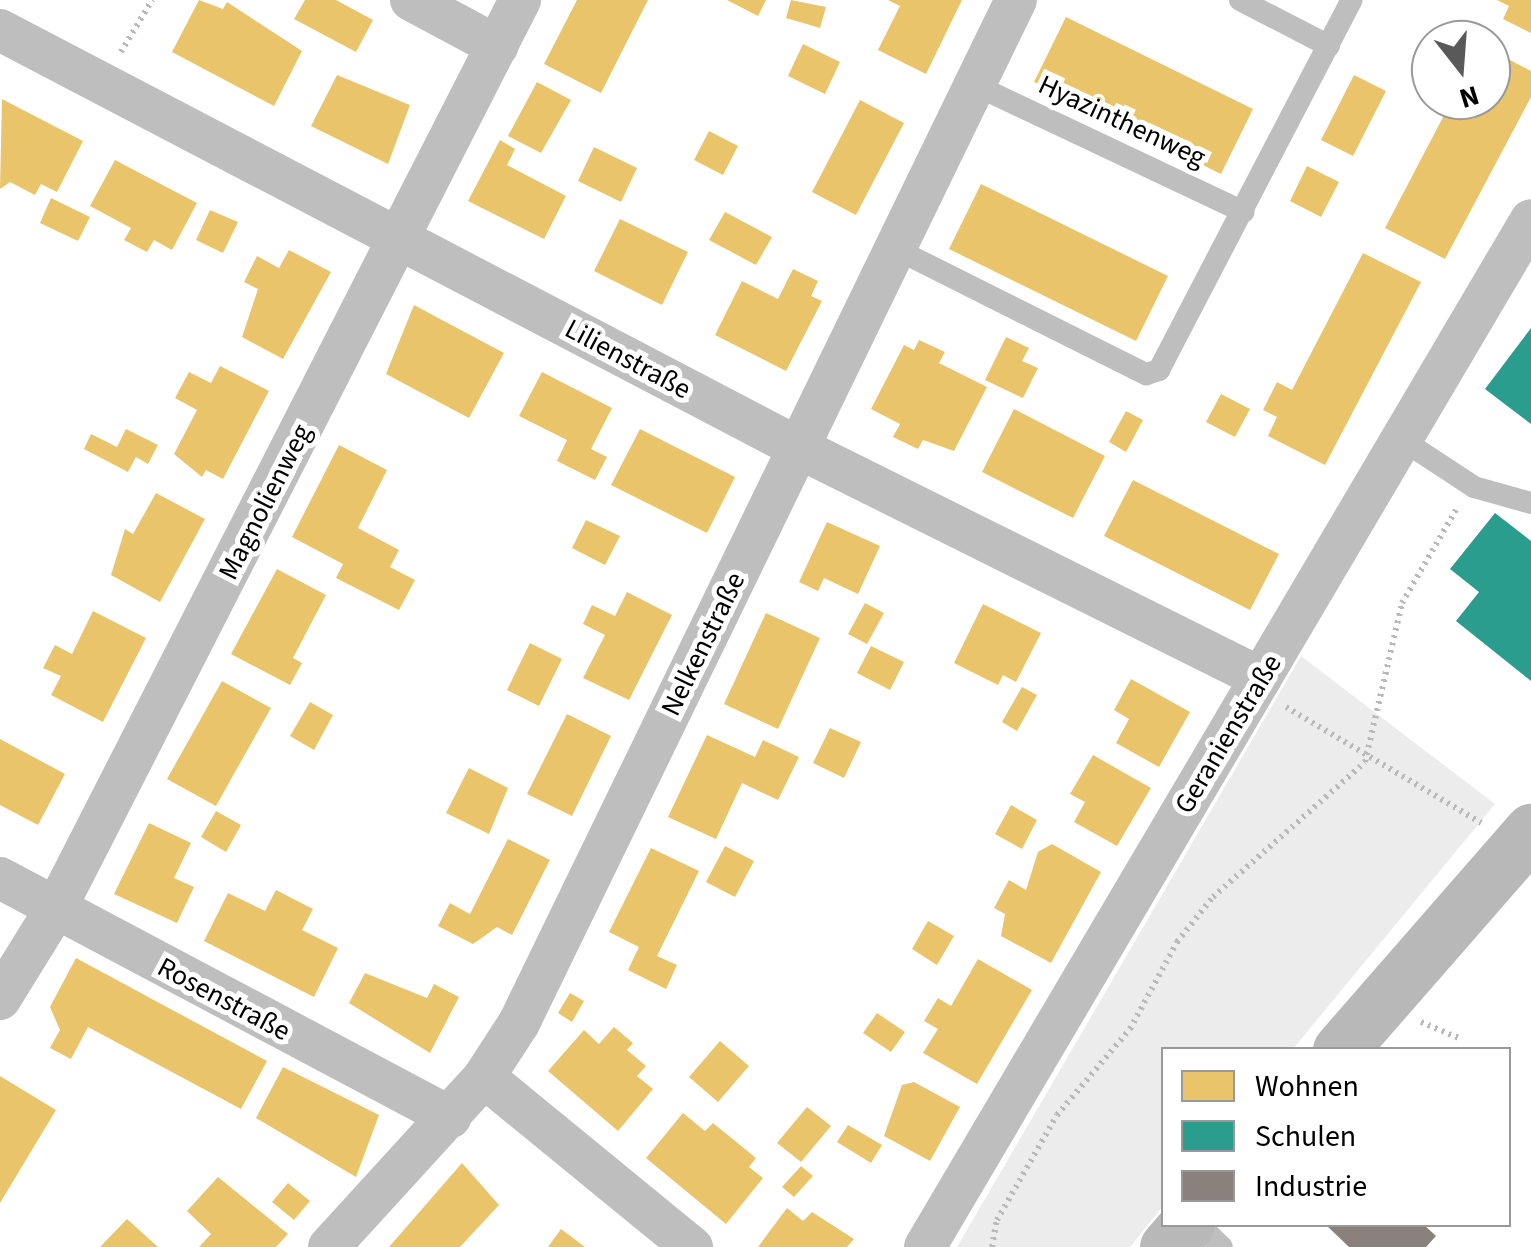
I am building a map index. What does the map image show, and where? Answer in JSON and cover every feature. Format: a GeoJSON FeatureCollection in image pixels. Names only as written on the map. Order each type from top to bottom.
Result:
{"type":"FeatureCollection","features":[{"type":"Feature","properties":{"kind":"street"},"geometry":{"type":"LineString","coordinates":[[411,0],[497,46]]}},
{"type":"Feature","properties":{"kind":"street","name":"Magnolienweg"},"geometry":{"type":"LineString","coordinates":[[0,999],[55,910],[401,240],[520,0]]}},
{"type":"Feature","properties":{"kind":"street","name":"Nelkenstraße"},"geometry":{"type":"LineString","coordinates":[[330,1247],[484,1077],[1016,0]]}},
{"type":"Feature","properties":{"kind":"street","name":"Lilienstraße"},"geometry":{"type":"LineString","coordinates":[[0,30],[798,448],[1258,682]]}},
{"type":"Feature","properties":{"kind":"street","name":"Geranienstraße"},"geometry":{"type":"LineString","coordinates":[[925,1247],[1531,220]]}},
{"type":"Feature","properties":{"kind":"street"},"geometry":{"type":"LineString","coordinates":[[1343,1047],[1522,854]]}},
{"type":"Feature","properties":{"kind":"street","name":"Rosenstraße"},"geometry":{"type":"LineString","coordinates":[[0,878],[450,1117]]}},
{"type":"Feature","properties":{"kind":"street"},"geometry":{"type":"LineString","coordinates":[[484,1077],[692,1247]]}},
{"type":"Feature","properties":{"kind":"street"},"geometry":{"type":"LineString","coordinates":[[1167,1247],[1184,1227]]}},
{"type":"Feature","properties":{"kind":"lane"},"geometry":{"type":"LineString","coordinates":[[1240,0],[1329,46]]}},
{"type":"Feature","properties":{"kind":"lane"},"geometry":{"type":"LineString","coordinates":[[896,249],[1146,374],[1159,370],[1352,0]]}},
{"type":"Feature","properties":{"kind":"lane","name":"Hyazinthenweg"},"geometry":{"type":"LineString","coordinates":[[975,85],[1244,212]]}},
{"type":"Feature","properties":{"kind":"lane"},"geometry":{"type":"LineString","coordinates":[[1401,439],[1474,488],[1531,503]]}},
{"type":"Feature","properties":{"kind":"lane"},"geometry":{"type":"LineString","coordinates":[[1201,1227],[1222,1247]]}},
{"type":"Feature","properties":{"kind":"path"},"geometry":{"type":"LineString","coordinates":[[103,84],[152,0]]}},
{"type":"Feature","properties":{"kind":"path"},"geometry":{"type":"LineString","coordinates":[[992,1247],[997,1220],[1057,1116],[1130,1029],[1177,942],[1213,897],[1365,762],[1409,586],[1474,488]]}},
{"type":"Feature","properties":{"kind":"path"},"geometry":{"type":"LineString","coordinates":[[1258,682],[1365,762],[1522,854]]}},
{"type":"Feature","properties":{"kind":"shaded area"},"geometry":{"type":"Polygon","coordinates":[[[1301,656],[1495,804],[1295,1047],[1161,1047],[1161,1208],[1130,1247],[957,1247],[1301,656]]]}},
{"type":"Feature","properties":{"kind":"building: Wohnen"},"geometry":{"type":"Polygon","coordinates":[[[199,0],[223,9],[227,2],[302,51],[274,106],[172,52],[199,0]]]}},
{"type":"Feature","properties":{"kind":"building: Wohnen"},"geometry":{"type":"Polygon","coordinates":[[[305,0],[336,0],[373,20],[356,52],[294,19],[305,0]]]}},
{"type":"Feature","properties":{"kind":"building: Wohnen"},"geometry":{"type":"Polygon","coordinates":[[[577,0],[648,0],[601,93],[544,64],[577,0]]]}},
{"type":"Feature","properties":{"kind":"building: Wohnen"},"geometry":{"type":"Polygon","coordinates":[[[727,0],[766,0],[758,16],[727,0]]]}},
{"type":"Feature","properties":{"kind":"building: Wohnen"},"geometry":{"type":"Polygon","coordinates":[[[791,0],[826,7],[820,28],[786,18],[791,0]]]}},
{"type":"Feature","properties":{"kind":"building: Wohnen"},"geometry":{"type":"Polygon","coordinates":[[[888,0],[962,0],[926,74],[878,50],[900,6],[888,0]]]}},
{"type":"Feature","properties":{"kind":"building: Wohnen"},"geometry":{"type":"Polygon","coordinates":[[[1497,0],[1531,0],[1531,33],[1503,19],[1509,6],[1497,0]]]}},
{"type":"Feature","properties":{"kind":"building: Wohnen"},"geometry":{"type":"Polygon","coordinates":[[[1066,17],[1253,109],[1221,174],[1034,82],[1066,17]]]}},
{"type":"Feature","properties":{"kind":"building: Wohnen"},"geometry":{"type":"Polygon","coordinates":[[[803,44],[840,62],[825,94],[788,76],[803,44]]]}},
{"type":"Feature","properties":{"kind":"building: Wohnen"},"geometry":{"type":"Polygon","coordinates":[[[1511,60],[1531,71],[1531,97],[1445,259],[1385,228],[1442,120],[1511,120],[1511,60]]]}},
{"type":"Feature","properties":{"kind":"building: Wohnen"},"geometry":{"type":"Polygon","coordinates":[[[337,75],[410,105],[388,164],[311,126],[337,75]]]}},
{"type":"Feature","properties":{"kind":"building: Wohnen"},"geometry":{"type":"Polygon","coordinates":[[[1354,75],[1386,91],[1353,156],[1321,140],[1354,75]]]}},
{"type":"Feature","properties":{"kind":"building: Wohnen"},"geometry":{"type":"Polygon","coordinates":[[[537,82],[571,100],[541,153],[508,136],[537,82]]]}},
{"type":"Feature","properties":{"kind":"building: Wohnen"},"geometry":{"type":"Polygon","coordinates":[[[2,99],[83,141],[57,192],[41,184],[35,195],[10,182],[0,189],[2,99]]]}},
{"type":"Feature","properties":{"kind":"building: Wohnen"},"geometry":{"type":"Polygon","coordinates":[[[860,100],[904,123],[856,215],[812,192],[860,100]]]}},
{"type":"Feature","properties":{"kind":"building: Wohnen"},"geometry":{"type":"Polygon","coordinates":[[[709,131],[738,146],[723,175],[694,160],[709,131]]]}},
{"type":"Feature","properties":{"kind":"building: Wohnen"},"geometry":{"type":"Polygon","coordinates":[[[500,140],[515,149],[507,165],[566,196],[544,239],[468,201],[500,140]]]}},
{"type":"Feature","properties":{"kind":"building: Wohnen"},"geometry":{"type":"Polygon","coordinates":[[[594,147],[637,168],[621,202],[578,181],[594,147]]]}},
{"type":"Feature","properties":{"kind":"building: Wohnen"},"geometry":{"type":"Polygon","coordinates":[[[115,160],[197,203],[172,250],[154,240],[147,252],[124,240],[131,228],[90,206],[115,160]]]}},
{"type":"Feature","properties":{"kind":"building: Wohnen"},"geometry":{"type":"Polygon","coordinates":[[[1307,166],[1339,182],[1321,217],[1290,201],[1307,166]]]}},
{"type":"Feature","properties":{"kind":"building: Wohnen"},"geometry":{"type":"Polygon","coordinates":[[[981,184],[1168,276],[1136,341],[949,249],[981,184]]]}},
{"type":"Feature","properties":{"kind":"building: Wohnen"},"geometry":{"type":"Polygon","coordinates":[[[51,198],[90,217],[78,241],[40,223],[51,198]]]}},
{"type":"Feature","properties":{"kind":"building: Wohnen"},"geometry":{"type":"Polygon","coordinates":[[[210,210],[238,222],[223,253],[196,240],[210,210]]]}},
{"type":"Feature","properties":{"kind":"building: Wohnen"},"geometry":{"type":"Polygon","coordinates":[[[725,212],[772,237],[756,265],[709,240],[725,212]]]}},
{"type":"Feature","properties":{"kind":"building: Wohnen"},"geometry":{"type":"Polygon","coordinates":[[[620,219],[688,252],[662,305],[594,271],[620,219]]]}},
{"type":"Feature","properties":{"kind":"building: Wohnen"},"geometry":{"type":"Polygon","coordinates":[[[289,250],[331,272],[283,359],[242,337],[258,289],[244,282],[257,256],[279,268],[289,250]]]}},
{"type":"Feature","properties":{"kind":"building: Wohnen"},"geometry":{"type":"Polygon","coordinates":[[[1363,253],[1421,282],[1325,465],[1268,436],[1277,417],[1263,410],[1277,382],[1292,390],[1363,253]]]}},
{"type":"Feature","properties":{"kind":"building: Wohnen"},"geometry":{"type":"Polygon","coordinates":[[[793,269],[818,281],[811,296],[822,301],[786,371],[715,335],[742,281],[778,299],[793,269]]]}},
{"type":"Feature","properties":{"kind":"building: Wohnen"},"geometry":{"type":"Polygon","coordinates":[[[414,305],[504,353],[469,418],[386,374],[414,305]]]}},
{"type":"Feature","properties":{"kind":"building: Wohnen"},"geometry":{"type":"Polygon","coordinates":[[[1006,337],[1029,348],[1022,361],[1038,368],[1023,398],[985,380],[1006,337]]]}},
{"type":"Feature","properties":{"kind":"building: Wohnen"},"geometry":{"type":"Polygon","coordinates":[[[919,340],[945,352],[939,363],[987,387],[954,451],[923,440],[918,449],[893,437],[900,424],[871,409],[904,345],[914,350],[919,340]]]}},
{"type":"Feature","properties":{"kind":"building: Wohnen"},"geometry":{"type":"Polygon","coordinates":[[[220,366],[269,391],[223,479],[206,470],[202,477],[174,454],[197,410],[175,398],[189,372],[211,383],[220,366]]]}},
{"type":"Feature","properties":{"kind":"building: Wohnen"},"geometry":{"type":"Polygon","coordinates":[[[542,372],[612,408],[591,449],[607,457],[595,480],[557,461],[567,440],[519,416],[542,372]]]}},
{"type":"Feature","properties":{"kind":"building: Wohnen"},"geometry":{"type":"Polygon","coordinates":[[[1221,394],[1250,409],[1235,437],[1206,422],[1221,394]]]}},
{"type":"Feature","properties":{"kind":"building: Wohnen"},"geometry":{"type":"Polygon","coordinates":[[[1014,409],[1105,456],[1073,518],[982,472],[1014,409]]]}},
{"type":"Feature","properties":{"kind":"building: Wohnen"},"geometry":{"type":"Polygon","coordinates":[[[1126,411],[1143,420],[1126,452],[1109,442],[1126,411]]]}},
{"type":"Feature","properties":{"kind":"building: Wohnen"},"geometry":{"type":"Polygon","coordinates":[[[126,429],[158,445],[148,464],[136,457],[128,472],[84,449],[91,434],[117,447],[126,429]]]}},
{"type":"Feature","properties":{"kind":"building: Wohnen"},"geometry":{"type":"Polygon","coordinates":[[[640,429],[735,477],[707,533],[611,485],[640,429]]]}},
{"type":"Feature","properties":{"kind":"building: Wohnen"},"geometry":{"type":"Polygon","coordinates":[[[339,445],[387,470],[358,528],[399,550],[390,567],[415,580],[399,610],[336,578],[343,564],[292,537],[339,445]]]}},
{"type":"Feature","properties":{"kind":"building: Wohnen"},"geometry":{"type":"Polygon","coordinates":[[[1133,480],[1279,554],[1250,610],[1104,536],[1133,480]]]}},
{"type":"Feature","properties":{"kind":"building: Wohnen"},"geometry":{"type":"Polygon","coordinates":[[[156,493],[205,519],[160,602],[111,575],[125,529],[133,534],[156,493]]]}},
{"type":"Feature","properties":{"kind":"building: Wohnen"},"geometry":{"type":"Polygon","coordinates":[[[586,520],[620,536],[605,565],[572,548],[586,520]]]}},
{"type":"Feature","properties":{"kind":"building: Wohnen"},"geometry":{"type":"Polygon","coordinates":[[[827,522],[880,546],[858,594],[824,578],[818,591],[799,582],[827,522]]]}},
{"type":"Feature","properties":{"kind":"building: Wohnen"},"geometry":{"type":"Polygon","coordinates":[[[277,569],[326,595],[293,658],[302,663],[290,685],[231,654],[277,569]]]}},
{"type":"Feature","properties":{"kind":"building: Wohnen"},"geometry":{"type":"Polygon","coordinates":[[[627,592],[672,615],[629,700],[583,678],[605,635],[583,624],[592,605],[615,616],[627,592]]]}},
{"type":"Feature","properties":{"kind":"building: Wohnen"},"geometry":{"type":"Polygon","coordinates":[[[865,603],[884,613],[867,644],[848,634],[865,603]]]}},
{"type":"Feature","properties":{"kind":"building: Wohnen"},"geometry":{"type":"Polygon","coordinates":[[[983,604],[1041,633],[1016,682],[1003,675],[998,685],[954,663],[983,604]]]}},
{"type":"Feature","properties":{"kind":"building: Wohnen"},"geometry":{"type":"Polygon","coordinates":[[[93,611],[146,638],[103,722],[51,695],[61,676],[43,668],[55,645],[72,654],[93,611]]]}},
{"type":"Feature","properties":{"kind":"building: Wohnen"},"geometry":{"type":"Polygon","coordinates":[[[766,613],[820,638],[778,729],[724,704],[766,613]]]}},
{"type":"Feature","properties":{"kind":"building: Wohnen"},"geometry":{"type":"Polygon","coordinates":[[[530,643],[562,659],[539,706],[507,690],[530,643]]]}},
{"type":"Feature","properties":{"kind":"building: Wohnen"},"geometry":{"type":"Polygon","coordinates":[[[871,646],[904,662],[890,690],[857,673],[871,646]]]}},
{"type":"Feature","properties":{"kind":"building: Wohnen"},"geometry":{"type":"Polygon","coordinates":[[[1131,679],[1190,712],[1159,767],[1116,743],[1129,719],[1114,710],[1131,679]]]}},
{"type":"Feature","properties":{"kind":"building: Wohnen"},"geometry":{"type":"Polygon","coordinates":[[[222,681],[271,708],[216,806],[167,779],[222,681]]]}},
{"type":"Feature","properties":{"kind":"building: Wohnen"},"geometry":{"type":"Polygon","coordinates":[[[1022,687],[1037,695],[1017,731],[1002,722],[1022,687]]]}},
{"type":"Feature","properties":{"kind":"building: Wohnen"},"geometry":{"type":"Polygon","coordinates":[[[310,702],[333,715],[314,750],[290,736],[310,702]]]}},
{"type":"Feature","properties":{"kind":"building: Wohnen"},"geometry":{"type":"Polygon","coordinates":[[[567,714],[611,736],[572,816],[527,794],[567,714]]]}},
{"type":"Feature","properties":{"kind":"building: Wohnen"},"geometry":{"type":"Polygon","coordinates":[[[830,728],[861,742],[844,778],[813,763],[830,728]]]}},
{"type":"Feature","properties":{"kind":"building: Wohnen"},"geometry":{"type":"Polygon","coordinates":[[[707,735],[755,757],[763,740],[799,757],[778,800],[742,783],[716,839],[668,817],[707,735]]]}},
{"type":"Feature","properties":{"kind":"building: Wohnen"},"geometry":{"type":"Polygon","coordinates":[[[0,739],[65,774],[38,825],[0,805],[0,739]]]}},
{"type":"Feature","properties":{"kind":"building: Wohnen"},"geometry":{"type":"Polygon","coordinates":[[[1093,755],[1151,788],[1117,846],[1074,822],[1085,802],[1070,794],[1093,755]]]}},
{"type":"Feature","properties":{"kind":"building: Wohnen"},"geometry":{"type":"Polygon","coordinates":[[[469,768],[508,788],[489,834],[446,813],[469,768]]]}},
{"type":"Feature","properties":{"kind":"building: Wohnen"},"geometry":{"type":"Polygon","coordinates":[[[1011,805],[1037,820],[1022,849],[995,834],[1011,805]]]}},
{"type":"Feature","properties":{"kind":"building: Wohnen"},"geometry":{"type":"Polygon","coordinates":[[[216,811],[241,825],[226,852],[201,837],[216,811]]]}},
{"type":"Feature","properties":{"kind":"building: Wohnen"},"geometry":{"type":"Polygon","coordinates":[[[149,823],[191,843],[174,878],[194,887],[177,923],[114,894],[149,823]]]}},
{"type":"Feature","properties":{"kind":"building: Wohnen"},"geometry":{"type":"Polygon","coordinates":[[[508,839],[550,860],[512,935],[497,927],[473,944],[438,926],[450,903],[470,914],[508,839]]]}},
{"type":"Feature","properties":{"kind":"building: Wohnen"},"geometry":{"type":"Polygon","coordinates":[[[1052,844],[1101,872],[1051,963],[1001,936],[1005,914],[994,908],[1009,880],[1026,890],[1038,852],[1052,844]]]}},
{"type":"Feature","properties":{"kind":"building: Wohnen"},"geometry":{"type":"Polygon","coordinates":[[[725,846],[754,861],[735,897],[706,882],[725,846]]]}},
{"type":"Feature","properties":{"kind":"building: Wohnen"},"geometry":{"type":"Polygon","coordinates":[[[651,848],[699,871],[657,956],[677,965],[666,989],[628,970],[639,947],[609,932],[651,848]]]}},
{"type":"Feature","properties":{"kind":"building: Wohnen"},"geometry":{"type":"Polygon","coordinates":[[[276,890],[313,909],[302,930],[338,948],[314,997],[204,941],[228,893],[265,911],[276,890]]]}},
{"type":"Feature","properties":{"kind":"building: Wohnen"},"geometry":{"type":"Polygon","coordinates":[[[928,921],[954,936],[937,965],[912,949],[928,921]]]}},
{"type":"Feature","properties":{"kind":"building: Wohnen"},"geometry":{"type":"Polygon","coordinates":[[[76,958],[267,1061],[241,1109],[88,1027],[71,1059],[50,1048],[60,1030],[50,1007],[76,958]]]}},
{"type":"Feature","properties":{"kind":"building: Wohnen"},"geometry":{"type":"Polygon","coordinates":[[[978,959],[1032,990],[977,1084],[923,1053],[938,1029],[924,1021],[938,998],[951,1006],[978,959]]]}},
{"type":"Feature","properties":{"kind":"building: Wohnen"},"geometry":{"type":"Polygon","coordinates":[[[365,973],[427,998],[434,984],[459,997],[430,1053],[349,1003],[365,973]]]}},
{"type":"Feature","properties":{"kind":"building: Wohnen"},"geometry":{"type":"Polygon","coordinates":[[[570,993],[584,1001],[572,1022],[558,1013],[570,993]]]}},
{"type":"Feature","properties":{"kind":"building: Wohnen"},"geometry":{"type":"Polygon","coordinates":[[[877,1013],[905,1032],[891,1052],[863,1033],[877,1013]]]}},
{"type":"Feature","properties":{"kind":"building: Wohnen"},"geometry":{"type":"Polygon","coordinates":[[[614,1027],[633,1043],[627,1050],[646,1066],[637,1076],[653,1089],[618,1131],[548,1071],[584,1030],[599,1044],[614,1027]]]}},
{"type":"Feature","properties":{"kind":"building: Wohnen"},"geometry":{"type":"Polygon","coordinates":[[[720,1041],[749,1066],[718,1102],[689,1077],[720,1041]]]}},
{"type":"Feature","properties":{"kind":"building: Wohnen"},"geometry":{"type":"Polygon","coordinates":[[[283,1067],[379,1115],[356,1177],[256,1118],[283,1067]]]}},
{"type":"Feature","properties":{"kind":"building: Wohnen"},"geometry":{"type":"Polygon","coordinates":[[[0,1076],[56,1110],[0,1203],[0,1076]]]}},
{"type":"Feature","properties":{"kind":"building: Wohnen"},"geometry":{"type":"Polygon","coordinates":[[[914,1082],[960,1107],[930,1161],[884,1136],[902,1085],[914,1082]]]}},
{"type":"Feature","properties":{"kind":"building: Wohnen"},"geometry":{"type":"Polygon","coordinates":[[[807,1107],[831,1126],[801,1162],[777,1143],[807,1107]]]}},
{"type":"Feature","properties":{"kind":"building: Wohnen"},"geometry":{"type":"Polygon","coordinates":[[[683,1113],[705,1131],[713,1123],[756,1158],[749,1167],[763,1178],[726,1224],[646,1158],[683,1113]]]}},
{"type":"Feature","properties":{"kind":"building: Wohnen"},"geometry":{"type":"Polygon","coordinates":[[[848,1125],[882,1145],[871,1163],[837,1142],[848,1125]]]}},
{"type":"Feature","properties":{"kind":"building: Wohnen"},"geometry":{"type":"Polygon","coordinates":[[[462,1163],[499,1205],[460,1247],[389,1247],[462,1163]]]}},
{"type":"Feature","properties":{"kind":"building: Wohnen"},"geometry":{"type":"Polygon","coordinates":[[[801,1166],[813,1176],[794,1197],[782,1187],[801,1166]]]}},
{"type":"Feature","properties":{"kind":"building: Wohnen"},"geometry":{"type":"Polygon","coordinates":[[[218,1177],[288,1234],[276,1247],[199,1247],[211,1234],[187,1211],[218,1177]]]}},
{"type":"Feature","properties":{"kind":"building: Wohnen"},"geometry":{"type":"Polygon","coordinates":[[[288,1183],[310,1201],[294,1220],[272,1202],[288,1183]]]}},
{"type":"Feature","properties":{"kind":"building: Wohnen"},"geometry":{"type":"Polygon","coordinates":[[[787,1208],[803,1221],[812,1212],[854,1239],[847,1247],[758,1247],[787,1208]]]}},
{"type":"Feature","properties":{"kind":"building: Wohnen"},"geometry":{"type":"Polygon","coordinates":[[[127,1219],[158,1247],[100,1247],[127,1219]]]}},
{"type":"Feature","properties":{"kind":"building: Wohnen"},"geometry":{"type":"Polygon","coordinates":[[[561,1229],[585,1247],[548,1247],[561,1229]]]}},
{"type":"Feature","properties":{"kind":"building: Schulen"},"geometry":{"type":"Polygon","coordinates":[[[1531,328],[1531,424],[1485,389],[1531,328]]]}},
{"type":"Feature","properties":{"kind":"building: Schulen"},"geometry":{"type":"Polygon","coordinates":[[[1495,513],[1531,541],[1531,681],[1456,621],[1479,592],[1450,569],[1495,513]]]}},
{"type":"Feature","properties":{"kind":"building: Industrie"},"geometry":{"type":"Polygon","coordinates":[[[1328,1227],[1426,1227],[1436,1236],[1426,1247],[1349,1247],[1328,1227]]]}}]}
